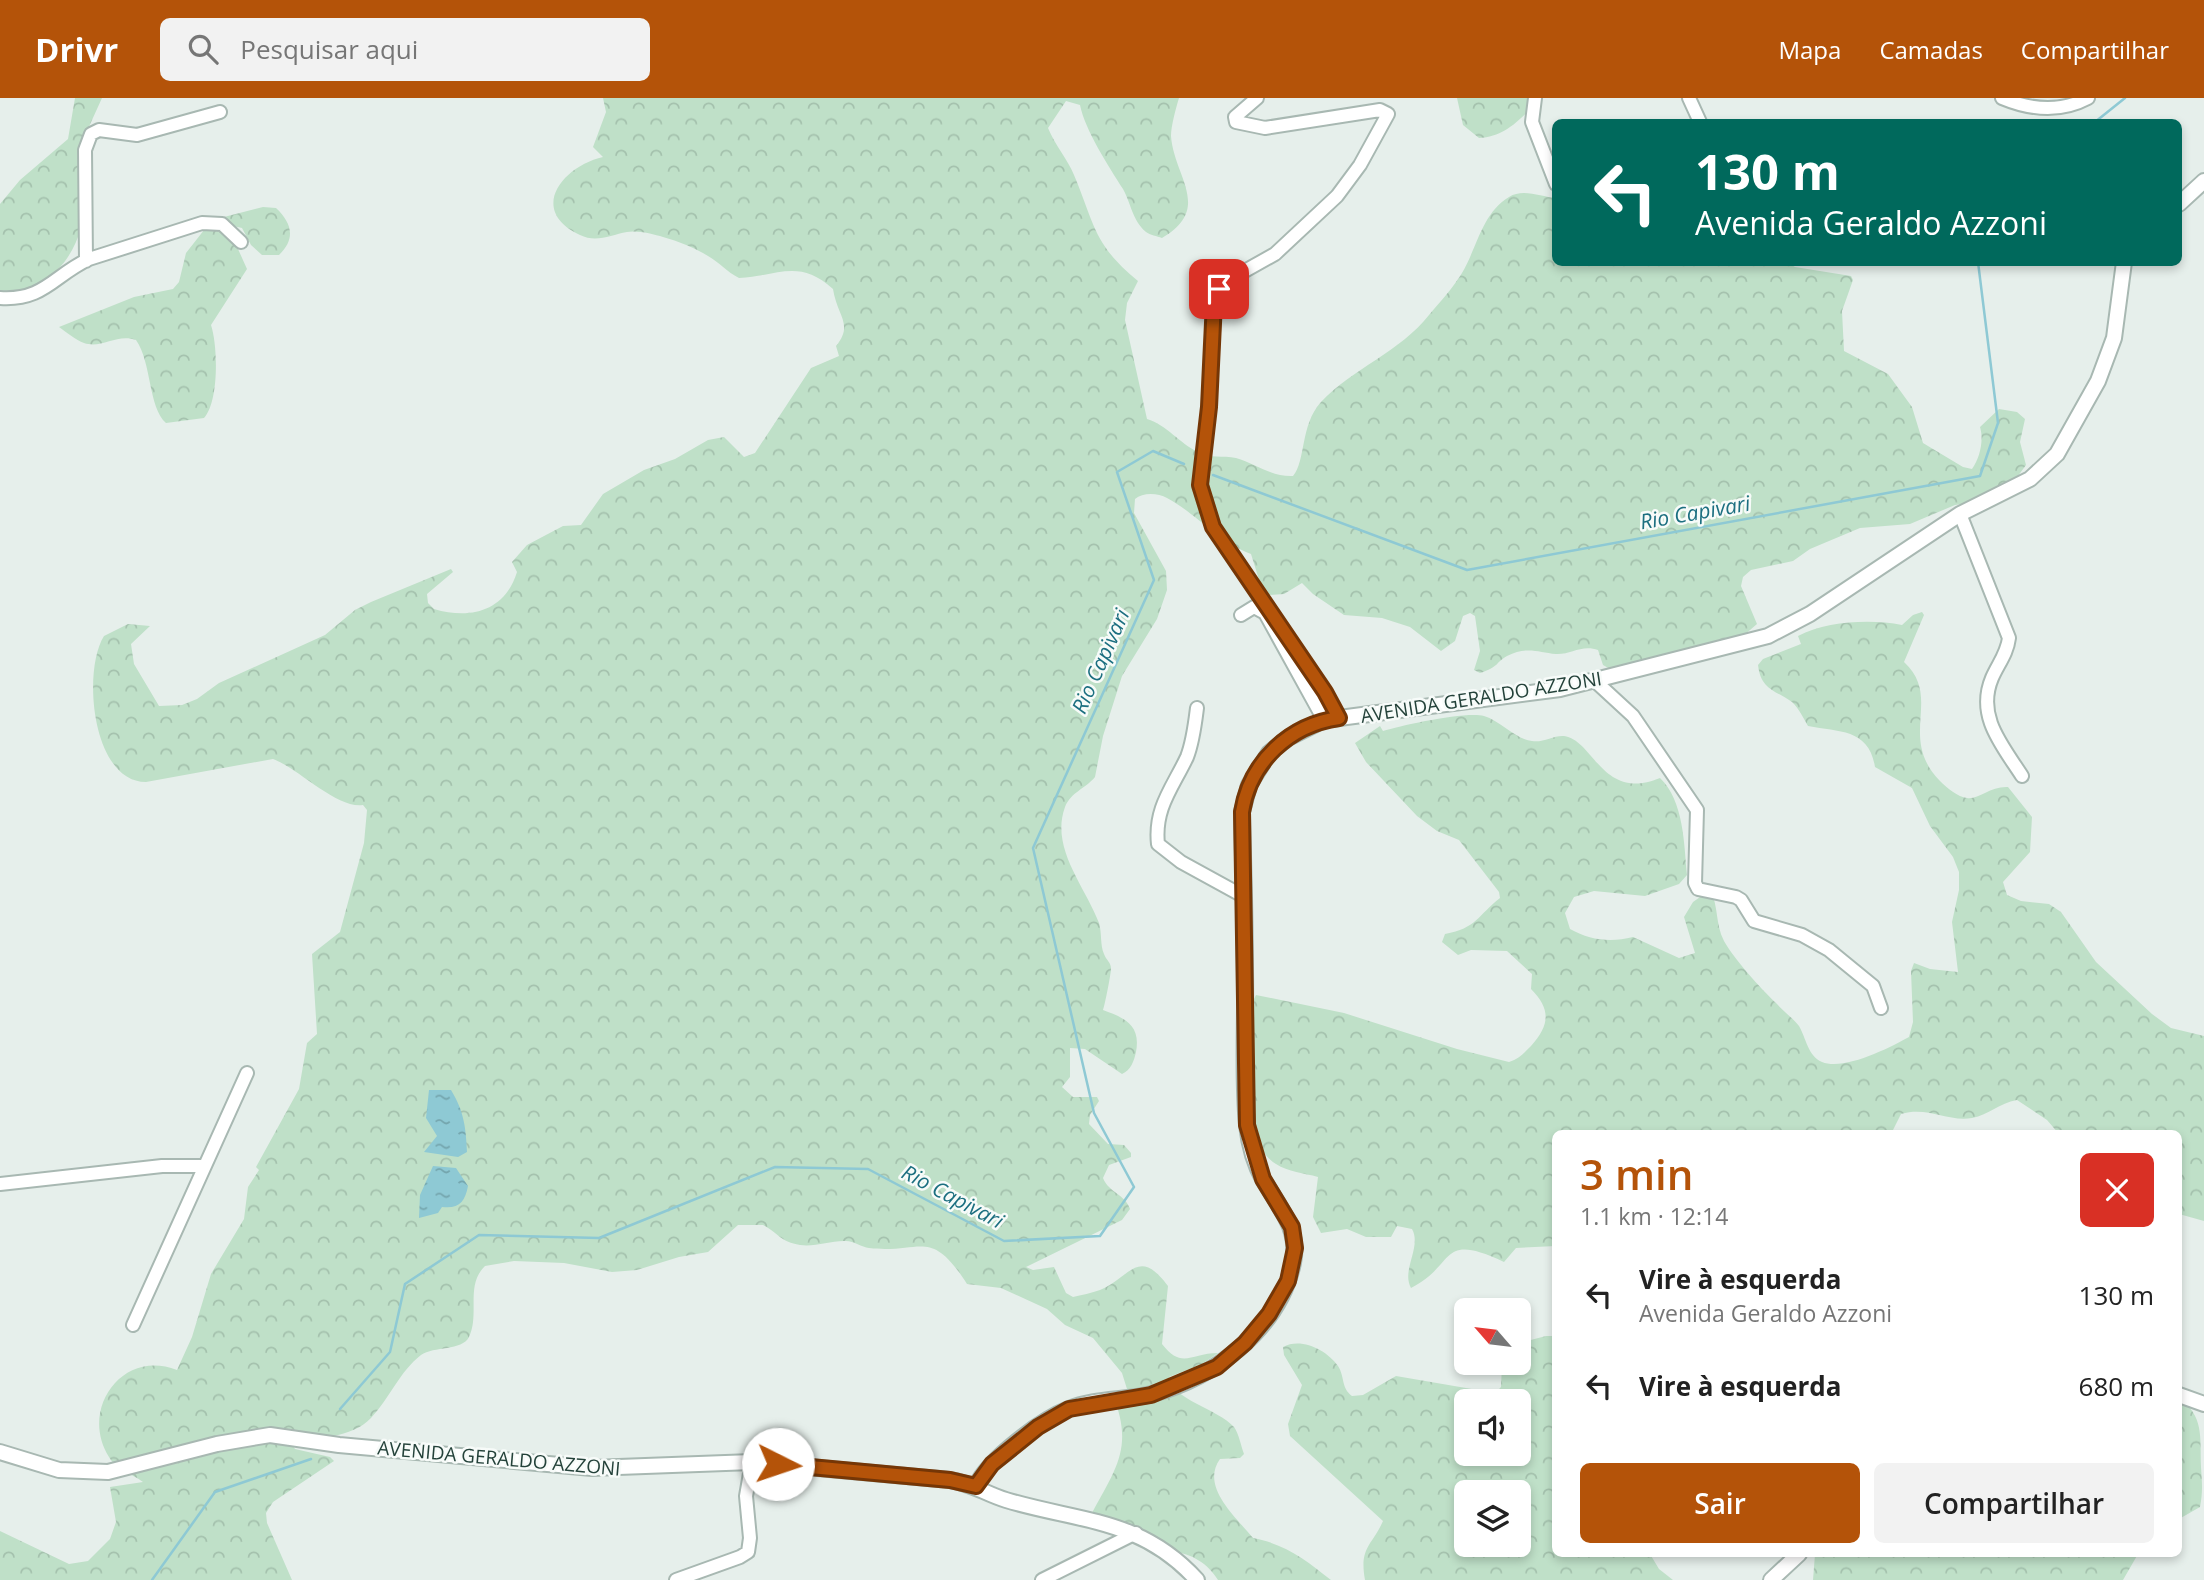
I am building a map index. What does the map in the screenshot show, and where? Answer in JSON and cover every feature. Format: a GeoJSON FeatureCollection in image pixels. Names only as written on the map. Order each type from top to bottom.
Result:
{"type":"FeatureCollection","features":[{"type":"Feature","properties":{"kind":"street"},"geometry":{"type":"LineString","coordinates":[[1257,98],[1235,117],[1236,122],[1265,128],[1380,110],[1388,114],[1360,165],[1337,196],[1275,254],[1225,282],[1214,302],[1209,407],[1200,485],[1203,502],[1213,527],[1325,692],[1339,718]]}},
{"type":"Feature","properties":{"kind":"street"},"geometry":{"type":"LineString","coordinates":[[1535,98],[1532,122],[1552,174]]}},
{"type":"Feature","properties":{"kind":"street"},"geometry":{"type":"LineString","coordinates":[[1689,98],[1699,119]]}},
{"type":"Feature","properties":{"kind":"street"},"geometry":{"type":"LineString","coordinates":[[2002,98],[2026,106],[2057,109],[2088,98]]}},
{"type":"Feature","properties":{"kind":"street"},"geometry":{"type":"LineString","coordinates":[[86,261],[85,150],[92,134],[99,130],[137,135],[220,112]]}},
{"type":"Feature","properties":{"kind":"street"},"geometry":{"type":"LineString","coordinates":[[2182,201],[2204,181]]}},
{"type":"Feature","properties":{"kind":"street"},"geometry":{"type":"LineString","coordinates":[[0,298],[24,299],[36,295],[86,261],[207,222],[222,224],[241,242]]}},
{"type":"Feature","properties":{"kind":"street","name":"AVENIDA GERALDO AZZONI"},"geometry":{"type":"LineString","coordinates":[[0,1451],[59,1470],[108,1472],[217,1444],[270,1435],[339,1445],[592,1468],[752,1462],[950,1480],[976,1486],[992,1464],[1038,1427],[1069,1409],[1151,1395],[1217,1367],[1252,1335],[1269,1314],[1288,1281],[1295,1248],[1292,1227],[1263,1179],[1247,1125],[1242,812],[1249,785],[1269,753],[1288,738],[1324,720],[1502,698],[1595,681],[1693,657],[1778,631],[1810,614],[1960,514],[2031,479],[2057,454],[2082,413],[2108,358],[2114,338],[2123,266]]}},
{"type":"Feature","properties":{"kind":"street"},"geometry":{"type":"LineString","coordinates":[[1960,514],[2009,638],[2008,649],[1987,696],[1986,712],[1993,731],[2022,776]]}},
{"type":"Feature","properties":{"kind":"street"},"geometry":{"type":"LineString","coordinates":[[1241,615],[1254,607],[1265,613],[1324,720]]}},
{"type":"Feature","properties":{"kind":"street"},"geometry":{"type":"LineString","coordinates":[[1595,681],[1633,716],[1697,810],[1695,877],[1698,889],[1735,897],[1741,900],[1754,921],[1802,935],[1829,950],[1873,986],[1881,1008]]}},
{"type":"Feature","properties":{"kind":"street"},"geometry":{"type":"LineString","coordinates":[[1197,708],[1187,756],[1162,803],[1157,821],[1158,844],[1181,862],[1243,896]]}},
{"type":"Feature","properties":{"kind":"street"},"geometry":{"type":"LineString","coordinates":[[133,1325],[247,1073]]}},
{"type":"Feature","properties":{"kind":"street"},"geometry":{"type":"LineString","coordinates":[[0,1184],[162,1166],[205,1166]]}},
{"type":"Feature","properties":{"kind":"street"},"geometry":{"type":"LineString","coordinates":[[2182,1396],[2204,1404]]}},
{"type":"Feature","properties":{"kind":"street"},"geometry":{"type":"LineString","coordinates":[[676,1580],[740,1558],[748,1552],[750,1538],[746,1496],[752,1462]]}},
{"type":"Feature","properties":{"kind":"street"},"geometry":{"type":"LineString","coordinates":[[976,1486],[1006,1500],[1092,1519],[1136,1533],[1178,1561],[1197,1580]]}},
{"type":"Feature","properties":{"kind":"street"},"geometry":{"type":"LineString","coordinates":[[1042,1580],[1136,1533]]}},
{"type":"Feature","properties":{"kind":"street"},"geometry":{"type":"LineString","coordinates":[[1771,1580],[1796,1557]]}},
{"type":"Feature","properties":{"kind":"green space"},"geometry":{"type":"Polygon","coordinates":[[[75,98],[102,98],[87,131],[81,228],[76,242],[61,266],[40,283],[15,293],[0,295],[0,204],[20,180],[68,139],[75,98]]]}},
{"type":"Feature","properties":{"kind":"green space"},"geometry":{"type":"Polygon","coordinates":[[[603,98],[1179,98],[1171,136],[1188,203],[1185,215],[1177,227],[1162,238],[1146,232],[1138,222],[1123,189],[1092,137],[1080,105],[1066,101],[1048,128],[1071,169],[1097,233],[1112,256],[1138,281],[1127,303],[1125,320],[1147,419],[1161,425],[1203,454],[1236,458],[1285,476],[1293,476],[1297,469],[1306,432],[1314,411],[1321,402],[1333,390],[1418,328],[1458,279],[1492,212],[1509,197],[1520,193],[1552,197],[1552,266],[1793,266],[1851,276],[1853,280],[1842,311],[1844,351],[1888,374],[1912,407],[1923,443],[1963,467],[1972,469],[1975,465],[1981,443],[1980,427],[1999,409],[2017,412],[2025,419],[2020,442],[2026,465],[2015,480],[1978,502],[1955,505],[1910,524],[1860,528],[1810,549],[1793,561],[1751,570],[1743,577],[1741,586],[1757,624],[1743,636],[1610,669],[1603,665],[1598,650],[1587,648],[1561,654],[1520,651],[1480,673],[1474,670],[1480,651],[1475,616],[1470,613],[1463,616],[1455,641],[1441,651],[1410,627],[1382,618],[1344,615],[1302,583],[1284,594],[1269,595],[1261,586],[1251,554],[1228,542],[1167,498],[1151,494],[1135,499],[1134,513],[1166,571],[1167,590],[1157,619],[1122,676],[1103,736],[1095,777],[1068,802],[1062,822],[1065,852],[1099,923],[1103,950],[1111,967],[1103,1010],[1130,1024],[1137,1043],[1132,1065],[1122,1074],[1085,1049],[1070,1048],[1070,1077],[1062,1087],[1073,1097],[1097,1097],[1099,1101],[1090,1115],[1089,1124],[1108,1144],[1124,1145],[1131,1153],[1131,1157],[1109,1165],[1103,1178],[1109,1187],[1125,1200],[1130,1209],[1122,1220],[1026,1267],[1033,1270],[1054,1267],[1066,1293],[1073,1297],[1100,1290],[1141,1266],[1158,1274],[1168,1286],[1162,1344],[1169,1352],[1181,1358],[1218,1353],[1202,1364],[1169,1377],[1178,1392],[1227,1421],[1237,1433],[1244,1454],[1240,1458],[1220,1459],[1214,1480],[1217,1491],[1253,1538],[1275,1544],[1295,1554],[1331,1580],[1218,1580],[1204,1564],[1193,1557],[1172,1552],[1092,1513],[1120,1456],[1122,1428],[1112,1393],[1123,1395],[1127,1389],[1122,1373],[1093,1338],[1065,1325],[1047,1309],[1001,1288],[967,1284],[944,1255],[924,1246],[869,1248],[847,1241],[800,1245],[784,1239],[763,1225],[738,1225],[708,1252],[679,1257],[637,1270],[612,1272],[564,1263],[514,1261],[485,1266],[476,1282],[472,1328],[465,1341],[421,1355],[363,1425],[344,1434],[290,1441],[295,1449],[330,1457],[334,1461],[273,1502],[266,1513],[267,1523],[292,1580],[0,1580],[0,1531],[69,1564],[88,1561],[110,1539],[116,1522],[110,1487],[143,1482],[121,1469],[109,1457],[101,1439],[99,1420],[103,1403],[111,1388],[123,1375],[139,1368],[157,1365],[177,1370],[192,1337],[211,1274],[244,1219],[248,1187],[259,1170],[256,1167],[299,1089],[307,1043],[317,1034],[312,954],[340,932],[364,843],[367,810],[363,805],[341,801],[273,759],[146,782],[128,777],[114,764],[103,745],[96,722],[94,674],[97,652],[104,636],[128,624],[150,626],[131,644],[134,664],[159,706],[182,705],[197,699],[219,683],[325,635],[355,610],[451,569],[453,572],[427,594],[428,603],[434,609],[448,612],[485,609],[504,596],[512,585],[517,572],[512,562],[527,545],[563,526],[581,525],[603,494],[644,470],[675,459],[708,440],[724,437],[744,457],[755,453],[811,368],[839,356],[836,346],[844,332],[844,325],[833,289],[809,274],[788,271],[739,278],[712,258],[669,239],[635,232],[592,238],[580,235],[564,225],[556,214],[553,202],[557,190],[575,169],[603,157],[593,147],[606,112],[603,98]]]}},
{"type":"Feature","properties":{"kind":"green space"},"geometry":{"type":"Polygon","coordinates":[[[1457,98],[1541,98],[1506,130],[1479,138],[1463,125],[1457,98]]]}},
{"type":"Feature","properties":{"kind":"green space"},"geometry":{"type":"Polygon","coordinates":[[[263,207],[276,208],[286,219],[290,231],[288,243],[279,255],[262,255],[251,245],[242,228],[233,226],[229,229],[247,269],[211,325],[216,359],[215,387],[209,410],[204,418],[166,423],[156,407],[145,360],[136,340],[122,338],[97,344],[84,343],[59,327],[134,297],[173,289],[179,282],[186,253],[208,225],[220,218],[263,207]]]}},
{"type":"Feature","properties":{"kind":"green space"},"geometry":{"type":"Polygon","coordinates":[[[1922,612],[1924,615],[1904,662],[1915,676],[1920,690],[1920,734],[1928,765],[1943,784],[1964,797],[1976,797],[2008,787],[2032,817],[2030,852],[2003,882],[2007,895],[2021,901],[2049,904],[2061,912],[2096,962],[2152,1014],[2171,1028],[2204,1036],[2204,1221],[2182,1215],[2182,1130],[2056,1130],[2047,1120],[2017,1100],[1972,1118],[1920,1112],[1901,1114],[1893,1130],[1552,1130],[1552,1246],[1516,1248],[1504,1262],[1483,1253],[1458,1251],[1411,1288],[1408,1274],[1415,1243],[1412,1229],[1397,1226],[1391,1237],[1366,1237],[1347,1229],[1321,1233],[1313,1217],[1318,1177],[1291,1171],[1276,1164],[1264,1152],[1256,1135],[1251,1114],[1249,1067],[1251,1005],[1256,995],[1344,1013],[1457,1049],[1509,1062],[1521,1056],[1531,1046],[1542,1031],[1546,1017],[1542,1003],[1531,989],[1532,974],[1507,951],[1471,950],[1458,955],[1442,942],[1445,934],[1476,921],[1500,898],[1499,892],[1459,840],[1437,831],[1417,816],[1366,762],[1355,743],[1380,726],[1383,731],[1434,719],[1476,715],[1490,718],[1526,740],[1564,736],[1574,740],[1602,768],[1625,782],[1640,783],[1660,778],[1674,798],[1678,811],[1687,875],[1679,884],[1645,896],[1594,891],[1574,897],[1565,913],[1570,929],[1600,939],[1633,937],[1679,958],[1695,953],[1684,917],[1693,902],[1710,890],[1721,935],[1728,948],[1756,982],[1799,1026],[1813,1056],[1831,1064],[1854,1061],[1909,1037],[1913,1022],[1911,971],[1914,963],[1930,969],[1958,972],[1952,922],[1959,890],[1959,872],[1953,857],[1930,826],[1912,788],[1875,767],[1872,755],[1860,739],[1851,734],[1808,726],[1792,702],[1766,685],[1758,665],[1763,659],[1801,644],[1798,636],[1822,627],[1877,622],[1902,625],[1913,615],[1922,612]]]}},
{"type":"Feature","properties":{"kind":"green space"},"geometry":{"type":"Polygon","coordinates":[[[1552,1336],[1552,1557],[1652,1557],[1659,1569],[1673,1580],[1365,1580],[1365,1553],[1383,1521],[1290,1436],[1288,1424],[1302,1385],[1284,1355],[1283,1347],[1305,1344],[1321,1350],[1338,1366],[1346,1389],[1352,1396],[1363,1395],[1396,1376],[1472,1389],[1454,1389],[1454,1466],[1531,1466],[1531,1389],[1499,1389],[1501,1376],[1531,1376],[1531,1340],[1552,1336]]]}},
{"type":"Feature","properties":{"kind":"green space"},"geometry":{"type":"Polygon","coordinates":[[[2182,1400],[2193,1412],[2199,1428],[2202,1487],[2200,1507],[2182,1517],[2182,1400]]]}},
{"type":"Feature","properties":{"kind":"green space"},"geometry":{"type":"Polygon","coordinates":[[[1815,1557],[2136,1557],[2123,1580],[1813,1580],[1815,1557]]]}},
{"type":"Feature","properties":{"kind":"water"},"geometry":{"type":"Polygon","coordinates":[[[429,1090],[451,1090],[459,1105],[465,1127],[467,1152],[458,1157],[424,1152],[437,1136],[426,1118],[429,1090]]]}},
{"type":"Feature","properties":{"kind":"water"},"geometry":{"type":"Polygon","coordinates":[[[433,1166],[456,1168],[468,1186],[467,1192],[457,1205],[442,1207],[438,1213],[419,1218],[420,1195],[433,1166]]]}},
{"type":"Feature","properties":{"kind":"waterway","name":"Rio Capivari"},"geometry":{"type":"LineString","coordinates":[[2099,119],[2125,98]]}},
{"type":"Feature","properties":{"kind":"waterway","name":"Rio Capivari"},"geometry":{"type":"LineString","coordinates":[[1213,475],[1467,570],[1980,476],[1998,423],[1978,266]]}},
{"type":"Feature","properties":{"kind":"waterway","name":"Rio Capivari"},"geometry":{"type":"LineString","coordinates":[[340,1409],[390,1352],[405,1284],[479,1235],[599,1238],[775,1167],[868,1169],[1004,1241],[1100,1236],[1134,1187],[1094,1113],[1033,848],[1154,580],[1117,472],[1153,451],[1184,464]]}},
{"type":"Feature","properties":{"kind":"waterway","name":"Rio Capivari"},"geometry":{"type":"LineString","coordinates":[[152,1580],[215,1492],[311,1459]]}},
{"type":"Feature","properties":{"kind":"route"},"geometry":{"type":"LineString","coordinates":[[778,1464],[950,1480],[976,1486],[980,1476],[992,1464],[1038,1427],[1069,1409],[1151,1395],[1176,1387],[1217,1367],[1245,1343],[1269,1314],[1288,1281],[1295,1248],[1292,1227],[1263,1179],[1250,1144],[1247,1125],[1242,812],[1249,785],[1269,753],[1288,738],[1324,720],[1339,718],[1325,692],[1213,527],[1203,502],[1200,485],[1209,407],[1214,302],[1219,289]]}}]}
